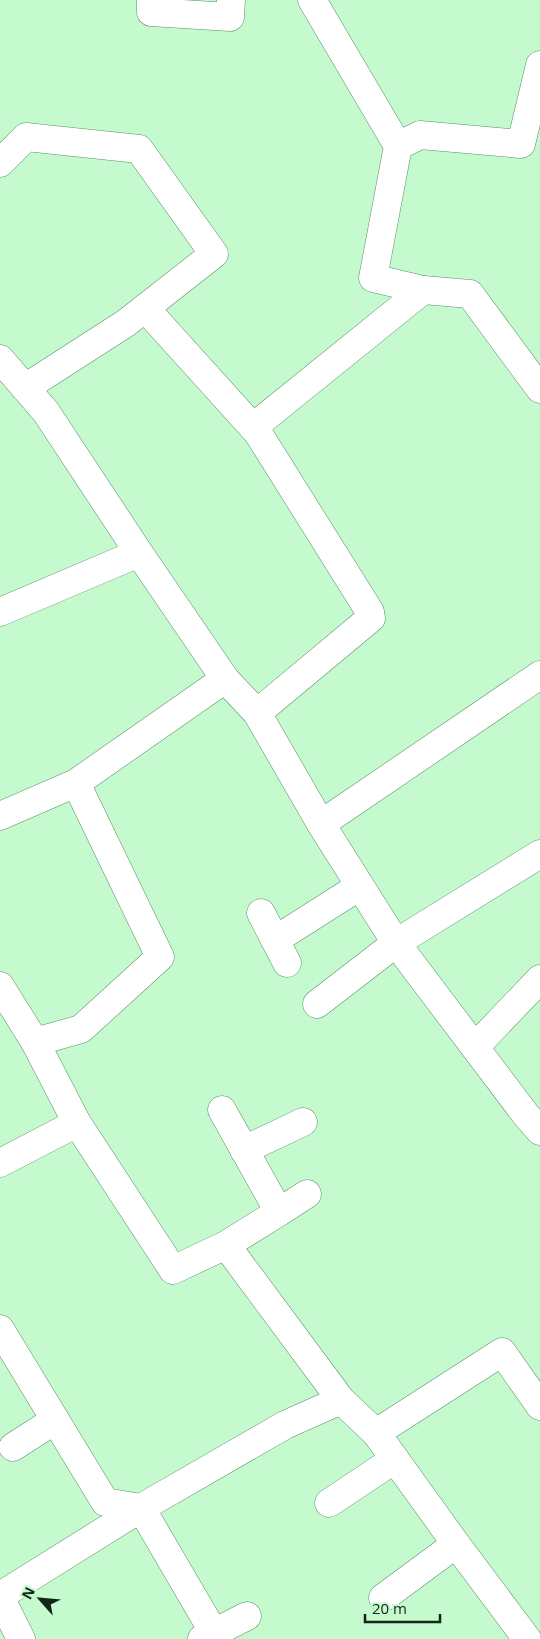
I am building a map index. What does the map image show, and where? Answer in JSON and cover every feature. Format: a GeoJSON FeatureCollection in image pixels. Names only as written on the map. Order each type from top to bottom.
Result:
{"type":"FeatureCollection","features":[{"type":"Feature","properties":{"kind":"street"},"geometry":{"type":"LineString","coordinates":[[150,0],[151,12],[230,17],[231,0]]}},
{"type":"Feature","properties":{"kind":"street"},"geometry":{"type":"LineString","coordinates":[[312,0],[398,146],[373,278],[423,290],[470,294],[540,389]]}},
{"type":"Feature","properties":{"kind":"street"},"geometry":{"type":"LineString","coordinates":[[398,146],[420,135],[521,144],[540,65]]}},
{"type":"Feature","properties":{"kind":"street"},"geometry":{"type":"LineString","coordinates":[[0,163],[26,137],[139,149],[214,254],[126,323],[25,388]]}},
{"type":"Feature","properties":{"kind":"street"},"geometry":{"type":"LineString","coordinates":[[258,433],[257,424],[423,290]]}},
{"type":"Feature","properties":{"kind":"street"},"geometry":{"type":"LineString","coordinates":[[145,308],[258,433],[370,612],[371,618],[257,712]]}},
{"type":"Feature","properties":{"kind":"street"},"geometry":{"type":"LineString","coordinates":[[0,359],[46,412],[225,679],[257,712],[321,824],[396,943],[474,1048],[540,1131]]}},
{"type":"Feature","properties":{"kind":"street"},"geometry":{"type":"LineString","coordinates":[[0,612],[139,553]]}},
{"type":"Feature","properties":{"kind":"street"},"geometry":{"type":"LineString","coordinates":[[321,824],[540,675]]}},
{"type":"Feature","properties":{"kind":"street"},"geometry":{"type":"LineString","coordinates":[[0,816],[76,783],[225,679]]}},
{"type":"Feature","properties":{"kind":"street"},"geometry":{"type":"LineString","coordinates":[[35,1042],[81,1028],[160,957],[76,783]]}},
{"type":"Feature","properties":{"kind":"street"},"geometry":{"type":"LineString","coordinates":[[317,1004],[396,943],[537,862]]}},
{"type":"Feature","properties":{"kind":"street"},"geometry":{"type":"LineString","coordinates":[[260,913],[281,952],[360,886]]}},
{"type":"Feature","properties":{"kind":"street"},"geometry":{"type":"LineString","coordinates":[[474,1048],[540,979]]}},
{"type":"Feature","properties":{"kind":"street"},"geometry":{"type":"LineString","coordinates":[[0,986],[35,1042],[77,1123],[173,1270],[226,1245],[307,1194]]}},
{"type":"Feature","properties":{"kind":"street"},"geometry":{"type":"LineString","coordinates":[[222,1110],[279,1212]]}},
{"type":"Feature","properties":{"kind":"street"},"geometry":{"type":"LineString","coordinates":[[244,1150],[303,1122]]}},
{"type":"Feature","properties":{"kind":"street"},"geometry":{"type":"LineString","coordinates":[[0,1163],[77,1123]]}},
{"type":"Feature","properties":{"kind":"street"},"geometry":{"type":"LineString","coordinates":[[226,1245],[341,1400],[376,1433],[520,1636]]}},
{"type":"Feature","properties":{"kind":"street"},"geometry":{"type":"LineString","coordinates":[[0,1329],[105,1502],[141,1508]]}},
{"type":"Feature","properties":{"kind":"street"},"geometry":{"type":"LineString","coordinates":[[376,1433],[502,1352],[540,1406]]}},
{"type":"Feature","properties":{"kind":"street"},"geometry":{"type":"LineString","coordinates":[[21,1639],[0,1597],[141,1508],[285,1425],[341,1400]]}},
{"type":"Feature","properties":{"kind":"street"},"geometry":{"type":"LineString","coordinates":[[13,1447],[55,1420]]}},
{"type":"Feature","properties":{"kind":"street"},"geometry":{"type":"LineString","coordinates":[[329,1503],[395,1459]]}},
{"type":"Feature","properties":{"kind":"street"},"geometry":{"type":"LineString","coordinates":[[141,1508],[208,1636],[247,1616]]}},
{"type":"Feature","properties":{"kind":"street"},"geometry":{"type":"LineString","coordinates":[[383,1598],[456,1544]]}}]}
